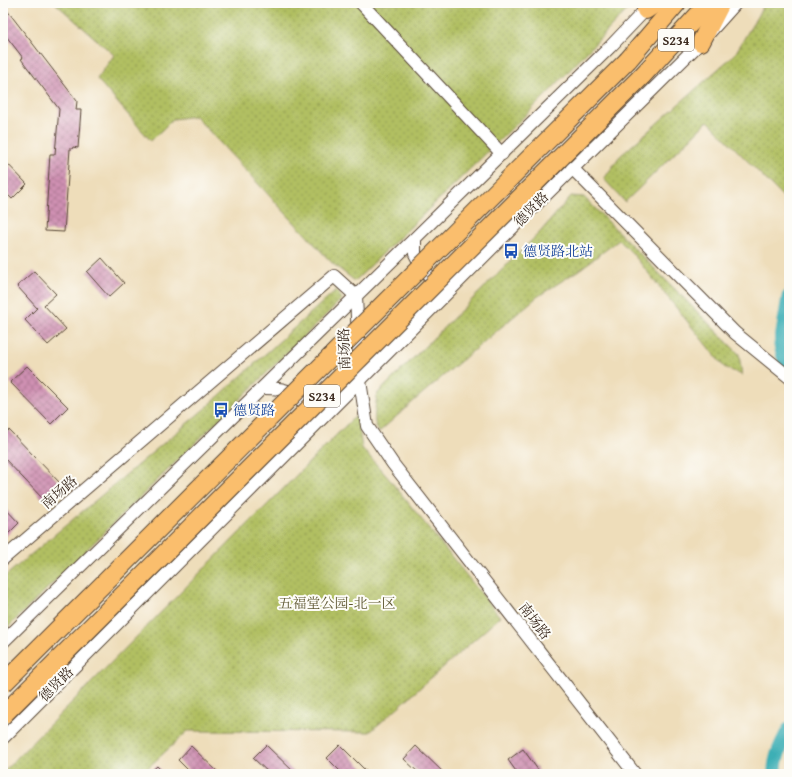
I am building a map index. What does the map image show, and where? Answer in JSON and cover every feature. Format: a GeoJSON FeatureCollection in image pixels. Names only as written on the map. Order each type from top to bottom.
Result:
{"type":"FeatureCollection","features":[{"type":"Feature","properties":{"kind":"highway","name":"S234"},"geometry":{"type":"LineString","coordinates":[[3,684],[628,60],[677,3]]}},
{"type":"Feature","properties":{"kind":"highway","name":"德贤路"},"geometry":{"type":"LineString","coordinates":[[3,715],[642,76],[709,3]]}},
{"type":"Feature","properties":{"kind":"highway"},"geometry":{"type":"LineString","coordinates":[[701,42],[721,3]]}},
{"type":"Feature","properties":{"kind":"street"},"geometry":{"type":"LineString","coordinates":[[361,3],[502,154]]}},
{"type":"Feature","properties":{"kind":"street","name":"德贤路"},"geometry":{"type":"LineString","coordinates":[[3,738],[572,168],[701,42],[736,3]]}},
{"type":"Feature","properties":{"kind":"street"},"geometry":{"type":"LineString","coordinates":[[3,642],[264,388],[651,6]]}},
{"type":"Feature","properties":{"kind":"street"},"geometry":{"type":"LineString","coordinates":[[572,168],[735,332],[789,377]]}},
{"type":"Feature","properties":{"kind":"street"},"geometry":{"type":"LineString","coordinates":[[414,239],[415,254],[424,271],[439,284],[455,285]]}},
{"type":"Feature","properties":{"kind":"street","name":"南场路"},"geometry":{"type":"LineString","coordinates":[[3,559],[334,276],[356,296],[360,381],[367,426],[393,464],[635,774]]}},
{"type":"Feature","properties":{"kind":"street"},"geometry":{"type":"LineString","coordinates":[[264,388],[279,388],[292,392],[303,403],[309,417],[308,433]]}},
{"type":"Feature","properties":{"kind":"green space"},"geometry":{"type":"Polygon","coordinates":[[[55,3],[634,3],[544,97],[355,281],[332,263],[195,116],[173,119],[151,141],[97,79],[114,55],[55,3]]]}},
{"type":"Feature","properties":{"kind":"green space"},"geometry":{"type":"Polygon","coordinates":[[[765,3],[789,3],[789,203],[708,121],[625,202],[604,179],[619,157],[735,54],[765,3]]]}},
{"type":"Feature","properties":{"kind":"green space"},"geometry":{"type":"Polygon","coordinates":[[[571,196],[584,197],[739,354],[742,375],[724,367],[633,254],[619,240],[579,270],[537,297],[379,432],[375,423],[377,394],[541,231],[571,196]]]}},
{"type":"Feature","properties":{"kind":"green space"},"geometry":{"type":"Polygon","coordinates":[[[336,290],[342,299],[3,632],[3,578],[209,405],[336,290]]]}},
{"type":"Feature","properties":{"kind":"green space","name":"五福堂公园-北一区"},"geometry":{"type":"Polygon","coordinates":[[[357,414],[362,448],[390,480],[500,617],[370,732],[188,731],[141,774],[3,774],[3,772],[357,414]]]}},
{"type":"Feature","properties":{"kind":"building"},"geometry":{"type":"Polygon","coordinates":[[[3,5],[77,101],[76,110],[81,110],[78,148],[73,147],[70,149],[64,232],[45,231],[50,154],[55,154],[59,109],[21,59],[23,58],[3,32],[3,5]]]}},
{"type":"Feature","properties":{"kind":"building"},"geometry":{"type":"Polygon","coordinates":[[[3,159],[27,184],[12,199],[3,190],[3,159]]]}},
{"type":"Feature","properties":{"kind":"building"},"geometry":{"type":"Polygon","coordinates":[[[102,258],[124,283],[109,297],[87,272],[102,258]]]}},
{"type":"Feature","properties":{"kind":"building"},"geometry":{"type":"Polygon","coordinates":[[[34,271],[56,294],[44,305],[66,329],[48,345],[25,320],[37,308],[17,286],[34,271]]]}},
{"type":"Feature","properties":{"kind":"building"},"geometry":{"type":"Polygon","coordinates":[[[27,366],[68,407],[51,424],[10,382],[27,366]]]}},
{"type":"Feature","properties":{"kind":"building"},"geometry":{"type":"Polygon","coordinates":[[[9,430],[61,484],[44,500],[3,457],[3,435],[9,430]]]}},
{"type":"Feature","properties":{"kind":"building"},"geometry":{"type":"Polygon","coordinates":[[[3,506],[19,523],[3,539],[3,506]]]}},
{"type":"Feature","properties":{"kind":"building"},"geometry":{"type":"Polygon","coordinates":[[[266,745],[296,774],[270,774],[253,758],[266,745]]]}},
{"type":"Feature","properties":{"kind":"building"},"geometry":{"type":"Polygon","coordinates":[[[340,745],[369,774],[343,774],[327,758],[340,745]]]}},
{"type":"Feature","properties":{"kind":"building"},"geometry":{"type":"Polygon","coordinates":[[[191,746],[220,774],[192,774],[178,760],[191,746]]]}},
{"type":"Feature","properties":{"kind":"building"},"geometry":{"type":"Polygon","coordinates":[[[416,746],[445,774],[420,774],[404,759],[416,746]]]}},
{"type":"Feature","properties":{"kind":"building"},"geometry":{"type":"Polygon","coordinates":[[[523,749],[541,774],[518,774],[508,760],[523,749]]]}},
{"type":"Feature","properties":{"kind":"building"},"geometry":{"type":"Polygon","coordinates":[[[157,766],[165,774],[148,774],[157,766]]]}},
{"type":"Feature","properties":{"kind":"waterway"},"geometry":{"type":"LineString","coordinates":[[787,368],[781,345],[789,297]]}},
{"type":"Feature","properties":{"kind":"waterway"},"geometry":{"type":"LineString","coordinates":[[775,774],[777,756],[789,730]]}},
{"type":"Feature","properties":{"kind":"place","name":"德贤路北站"},"geometry":{"type":"Point","coordinates":[511,251]}},
{"type":"Feature","properties":{"kind":"place","name":"德贤路"},"geometry":{"type":"Point","coordinates":[221,410]}}]}
